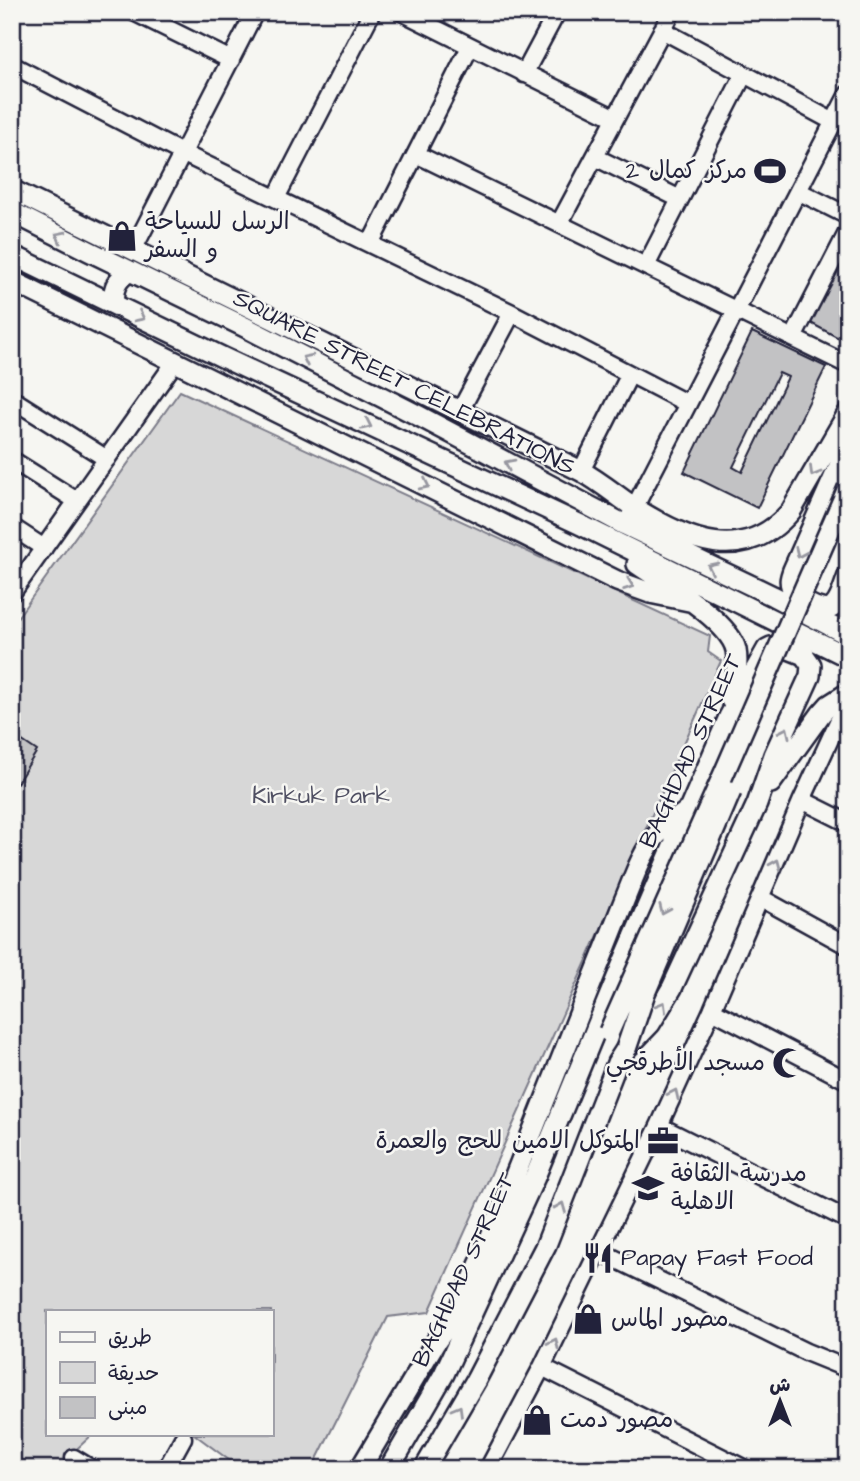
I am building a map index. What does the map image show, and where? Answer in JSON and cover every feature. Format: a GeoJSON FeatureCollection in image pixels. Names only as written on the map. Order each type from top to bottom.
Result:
{"type":"FeatureCollection","features":[{"type":"Feature","properties":{"kind":"main road"},"geometry":{"type":"LineString","coordinates":[[12,190],[133,250],[250,318],[429,396],[581,471],[635,507],[678,531],[715,543],[751,540],[779,525],[791,511],[848,413]]}},
{"type":"Feature","properties":{"kind":"main road","name":"SQUARE STREET CELEBRATIONS"},"geometry":{"type":"LineString","coordinates":[[12,212],[130,271],[250,318],[419,416],[625,525],[841,632]]}},
{"type":"Feature","properties":{"kind":"main road"},"geometry":{"type":"LineString","coordinates":[[73,284],[86,270],[89,251]]}},
{"type":"Feature","properties":{"kind":"main road","name":"SQUARE STREET CELEBRATIONS"},"geometry":{"type":"LineString","coordinates":[[12,255],[222,357],[579,524],[848,657]]}},
{"type":"Feature","properties":{"kind":"main road"},"geometry":{"type":"LineString","coordinates":[[114,304],[116,284],[130,271]]}},
{"type":"Feature","properties":{"kind":"main road"},"geometry":{"type":"LineString","coordinates":[[12,281],[617,581],[650,593],[689,601]]}},
{"type":"Feature","properties":{"kind":"main road"},"geometry":{"type":"LineString","coordinates":[[210,379],[222,357]]}},
{"type":"Feature","properties":{"kind":"main road"},"geometry":{"type":"LineString","coordinates":[[419,416],[429,396]]}},
{"type":"Feature","properties":{"kind":"main road"},"geometry":{"type":"LineString","coordinates":[[848,446],[793,570],[790,583],[796,595],[818,609],[828,610],[836,603],[848,576]]}},
{"type":"Feature","properties":{"kind":"main road"},"geometry":{"type":"LineString","coordinates":[[574,1083],[609,1032],[848,488]]}},
{"type":"Feature","properties":{"kind":"main road"},"geometry":{"type":"LineString","coordinates":[[626,1049],[645,993],[848,519]]}},
{"type":"Feature","properties":{"kind":"main road"},"geometry":{"type":"LineString","coordinates":[[579,524],[713,618],[733,639],[736,670],[729,717]]}},
{"type":"Feature","properties":{"kind":"main road","name":"BAGHDAD STREET"},"geometry":{"type":"LineString","coordinates":[[388,1469],[444,1374],[545,1152],[729,717],[767,649],[781,646],[804,655],[811,665],[810,676],[774,755],[757,804],[672,988],[650,1024],[626,1049],[617,1063],[546,1245],[427,1466]]}},
{"type":"Feature","properties":{"kind":"main road"},"geometry":{"type":"LineString","coordinates":[[757,804],[821,714],[838,697],[848,692]]}},
{"type":"Feature","properties":{"kind":"main road"},"geometry":{"type":"LineString","coordinates":[[360,1469],[435,1343],[460,1308],[647,849],[667,825],[688,811]]}},
{"type":"Feature","properties":{"kind":"main road"},"geometry":{"type":"LineString","coordinates":[[524,1152],[545,1152]]}},
{"type":"Feature","properties":{"kind":"street"},"geometry":{"type":"LineString","coordinates":[[133,250],[255,12]]}},
{"type":"Feature","properties":{"kind":"street"},"geometry":{"type":"LineString","coordinates":[[276,198],[372,12]]}},
{"type":"Feature","properties":{"kind":"street"},"geometry":{"type":"LineString","coordinates":[[401,12],[615,118]]}},
{"type":"Feature","properties":{"kind":"street"},"geometry":{"type":"LineString","coordinates":[[524,74],[557,12]]}},
{"type":"Feature","properties":{"kind":"street"},"geometry":{"type":"LineString","coordinates":[[559,224],[672,12]]}},
{"type":"Feature","properties":{"kind":"street"},"geometry":{"type":"LineString","coordinates":[[145,15],[230,60]]}},
{"type":"Feature","properties":{"kind":"street"},"geometry":{"type":"LineString","coordinates":[[662,30],[834,122]]}},
{"type":"Feature","properties":{"kind":"street"},"geometry":{"type":"LineString","coordinates":[[370,244],[470,47]]}},
{"type":"Feature","properties":{"kind":"street"},"geometry":{"type":"LineString","coordinates":[[12,65],[182,153],[512,313],[688,404]]}},
{"type":"Feature","properties":{"kind":"street"},"geometry":{"type":"LineString","coordinates":[[646,267],[744,74]]}},
{"type":"Feature","properties":{"kind":"street"},"geometry":{"type":"LineString","coordinates":[[625,525],[848,94]]}},
{"type":"Feature","properties":{"kind":"street"},"geometry":{"type":"LineString","coordinates":[[415,154],[848,365]]}},
{"type":"Feature","properties":{"kind":"street"},"geometry":{"type":"LineString","coordinates":[[595,157],[680,199]]}},
{"type":"Feature","properties":{"kind":"street"},"geometry":{"type":"LineString","coordinates":[[798,191],[848,216]]}},
{"type":"Feature","properties":{"kind":"street"},"geometry":{"type":"LineString","coordinates":[[793,338],[848,231]]}},
{"type":"Feature","properties":{"kind":"street"},"geometry":{"type":"LineString","coordinates":[[460,411],[512,313]]}},
{"type":"Feature","properties":{"kind":"street"},"geometry":{"type":"LineString","coordinates":[[12,593],[175,362]]}},
{"type":"Feature","properties":{"kind":"street"},"geometry":{"type":"LineString","coordinates":[[581,471],[631,374]]}},
{"type":"Feature","properties":{"kind":"street"},"geometry":{"type":"LineString","coordinates":[[12,398],[107,459]]}},
{"type":"Feature","properties":{"kind":"street"},"geometry":{"type":"LineString","coordinates":[[12,460],[77,501]]}},
{"type":"Feature","properties":{"kind":"street"},"geometry":{"type":"LineString","coordinates":[[12,527],[44,548]]}},
{"type":"Feature","properties":{"kind":"street"},"geometry":{"type":"LineString","coordinates":[[496,1466],[659,1126],[848,700]]}},
{"type":"Feature","properties":{"kind":"street"},"geometry":{"type":"LineString","coordinates":[[802,800],[848,823]]}},
{"type":"Feature","properties":{"kind":"street"},"geometry":{"type":"LineString","coordinates":[[761,898],[848,946]]}},
{"type":"Feature","properties":{"kind":"street"},"geometry":{"type":"LineString","coordinates":[[712,1010],[848,1081]]}},
{"type":"Feature","properties":{"kind":"street"},"geometry":{"type":"LineString","coordinates":[[659,1126],[848,1220]]}},
{"type":"Feature","properties":{"kind":"street"},"geometry":{"type":"LineString","coordinates":[[598,1251],[806,1352],[848,1369]]}},
{"type":"Feature","properties":{"kind":"street"},"geometry":{"type":"LineString","coordinates":[[542,1367],[745,1469]]}},
{"type":"Feature","properties":{"kind":"street"},"geometry":{"type":"LineString","coordinates":[[166,1469],[183,1438]]}},
{"type":"Feature","properties":{"kind":"street"},"geometry":{"type":"LineString","coordinates":[[74,1458],[92,1469]]}},
{"type":"Feature","properties":{"kind":"green space","name":"Kirkuk Park"},"geometry":{"type":"Polygon","coordinates":[[[180,391],[710,636],[708,652],[721,661],[429,1312],[388,1317],[312,1469],[241,1469],[197,1436],[273,1436],[273,1310],[46,1310],[46,1436],[91,1436],[55,1469],[12,1469],[12,625],[180,391]]]}},
{"type":"Feature","properties":{"kind":"building"},"geometry":{"type":"Polygon","coordinates":[[[848,242],[848,343],[807,321],[848,242]]]}},
{"type":"Feature","properties":{"kind":"building"},"geometry":{"type":"Polygon","coordinates":[[[752,332],[826,367],[757,508],[684,472],[752,332]],[[779,373],[733,467],[742,472],[788,377],[779,373]]]}},
{"type":"Feature","properties":{"kind":"building"},"geometry":{"type":"Polygon","coordinates":[[[12,734],[37,751],[17,783],[12,781],[12,734]]]}},
{"type":"Feature","properties":{"kind":"place","name":"مركز كمال 2"},"geometry":{"type":"Point","coordinates":[770,171]}},
{"type":"Feature","properties":{"kind":"place","name":"الرسل للسياحة و السفر"},"geometry":{"type":"Point","coordinates":[122,236]}},
{"type":"Feature","properties":{"kind":"place","name":"مسجد الأطرقجي"},"geometry":{"type":"Point","coordinates":[788,1063]}},
{"type":"Feature","properties":{"kind":"place","name":"المتوكل الامين للحج والعمرة"},"geometry":{"type":"Point","coordinates":[663,1141]}},
{"type":"Feature","properties":{"kind":"place","name":"مدرسة الثقافة الاهلية"},"geometry":{"type":"Point","coordinates":[648,1188]}},
{"type":"Feature","properties":{"kind":"place","name":"Papay Fast Food"},"geometry":{"type":"Point","coordinates":[598,1258]}},
{"type":"Feature","properties":{"kind":"place","name":"مصور الماس"},"geometry":{"type":"Point","coordinates":[588,1319]}},
{"type":"Feature","properties":{"kind":"place","name":"مصور دمت"},"geometry":{"type":"Point","coordinates":[537,1420]}}]}
